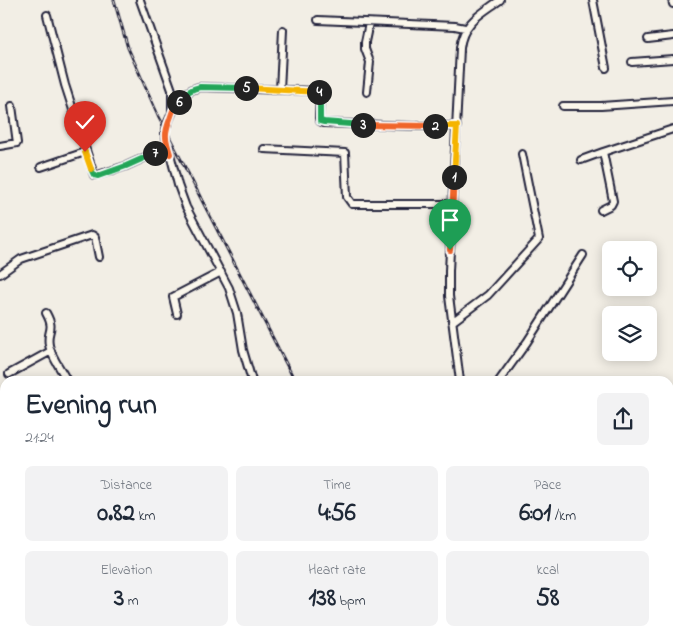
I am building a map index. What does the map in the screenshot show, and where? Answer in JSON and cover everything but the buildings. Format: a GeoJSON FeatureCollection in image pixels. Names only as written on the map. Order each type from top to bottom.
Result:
{"type":"FeatureCollection","features":[{"type":"Feature","properties":{"kind":"street"},"geometry":{"type":"LineString","coordinates":[[140,0],[172,90],[172,108],[165,134],[178,185],[188,212],[229,288],[235,306],[243,350],[251,376]]}},
{"type":"Feature","properties":{"kind":"street"},"geometry":{"type":"LineString","coordinates":[[459,376],[452,322],[449,271],[460,48],[465,28],[500,0]]}},
{"type":"Feature","properties":{"kind":"street"},"geometry":{"type":"LineString","coordinates":[[593,0],[606,68]]}},
{"type":"Feature","properties":{"kind":"street"},"geometry":{"type":"LineString","coordinates":[[672,0],[673,4]]}},
{"type":"Feature","properties":{"kind":"street"},"geometry":{"type":"LineString","coordinates":[[46,15],[92,173],[95,176],[126,166],[159,151],[170,154]]}},
{"type":"Feature","properties":{"kind":"street"},"geometry":{"type":"LineString","coordinates":[[318,20],[465,28]]}},
{"type":"Feature","properties":{"kind":"street"},"geometry":{"type":"LineString","coordinates":[[367,92],[370,62],[365,49],[365,42],[369,23]]}},
{"type":"Feature","properties":{"kind":"street"},"geometry":{"type":"LineString","coordinates":[[280,90],[283,30]]}},
{"type":"Feature","properties":{"kind":"street"},"geometry":{"type":"LineString","coordinates":[[648,39],[673,36]]}},
{"type":"Feature","properties":{"kind":"street"},"geometry":{"type":"LineString","coordinates":[[632,62],[673,59]]}},
{"type":"Feature","properties":{"kind":"street"},"geometry":{"type":"LineString","coordinates":[[172,108],[187,92],[193,88],[200,87],[319,92],[319,118],[320,121],[324,122],[403,126],[457,126]]}},
{"type":"Feature","properties":{"kind":"street"},"geometry":{"type":"LineString","coordinates":[[563,106],[601,106],[673,101]]}},
{"type":"Feature","properties":{"kind":"street"},"geometry":{"type":"LineString","coordinates":[[0,146],[17,144],[12,106]]}},
{"type":"Feature","properties":{"kind":"street"},"geometry":{"type":"LineString","coordinates":[[581,160],[673,129]]}},
{"type":"Feature","properties":{"kind":"street"},"geometry":{"type":"LineString","coordinates":[[264,149],[345,153],[347,196],[352,204],[452,204]]}},
{"type":"Feature","properties":{"kind":"street"},"geometry":{"type":"LineString","coordinates":[[41,166],[85,152]]}},
{"type":"Feature","properties":{"kind":"street"},"geometry":{"type":"LineString","coordinates":[[601,210],[611,205],[613,201],[603,152]]}},
{"type":"Feature","properties":{"kind":"street"},"geometry":{"type":"LineString","coordinates":[[452,322],[488,295],[539,239],[522,154]]}},
{"type":"Feature","properties":{"kind":"street"},"geometry":{"type":"LineString","coordinates":[[0,274],[21,259],[92,235],[95,237],[99,257]]}},
{"type":"Feature","properties":{"kind":"street"},"geometry":{"type":"LineString","coordinates":[[503,376],[584,255]]}},
{"type":"Feature","properties":{"kind":"street"},"geometry":{"type":"LineString","coordinates":[[177,314],[172,296],[221,272]]}},
{"type":"Feature","properties":{"kind":"street"},"geometry":{"type":"LineString","coordinates":[[46,313],[51,324],[48,340],[51,351],[64,376]]}},
{"type":"Feature","properties":{"kind":"street"},"geometry":{"type":"LineString","coordinates":[[8,374],[51,351]]}},
{"type":"Feature","properties":{"kind":"railway"},"geometry":{"type":"LineString","coordinates":[[114,0],[128,48],[158,115],[292,376]]}},
{"type":"Feature","properties":{"kind":"route"},"geometry":{"type":"LineString","coordinates":[[85,152],[92,173],[95,176],[126,166],[159,151],[170,154],[165,129],[172,113],[172,108],[187,92],[193,88],[200,87],[319,92],[319,118],[320,121],[324,122],[457,126],[450,250]]}}]}
